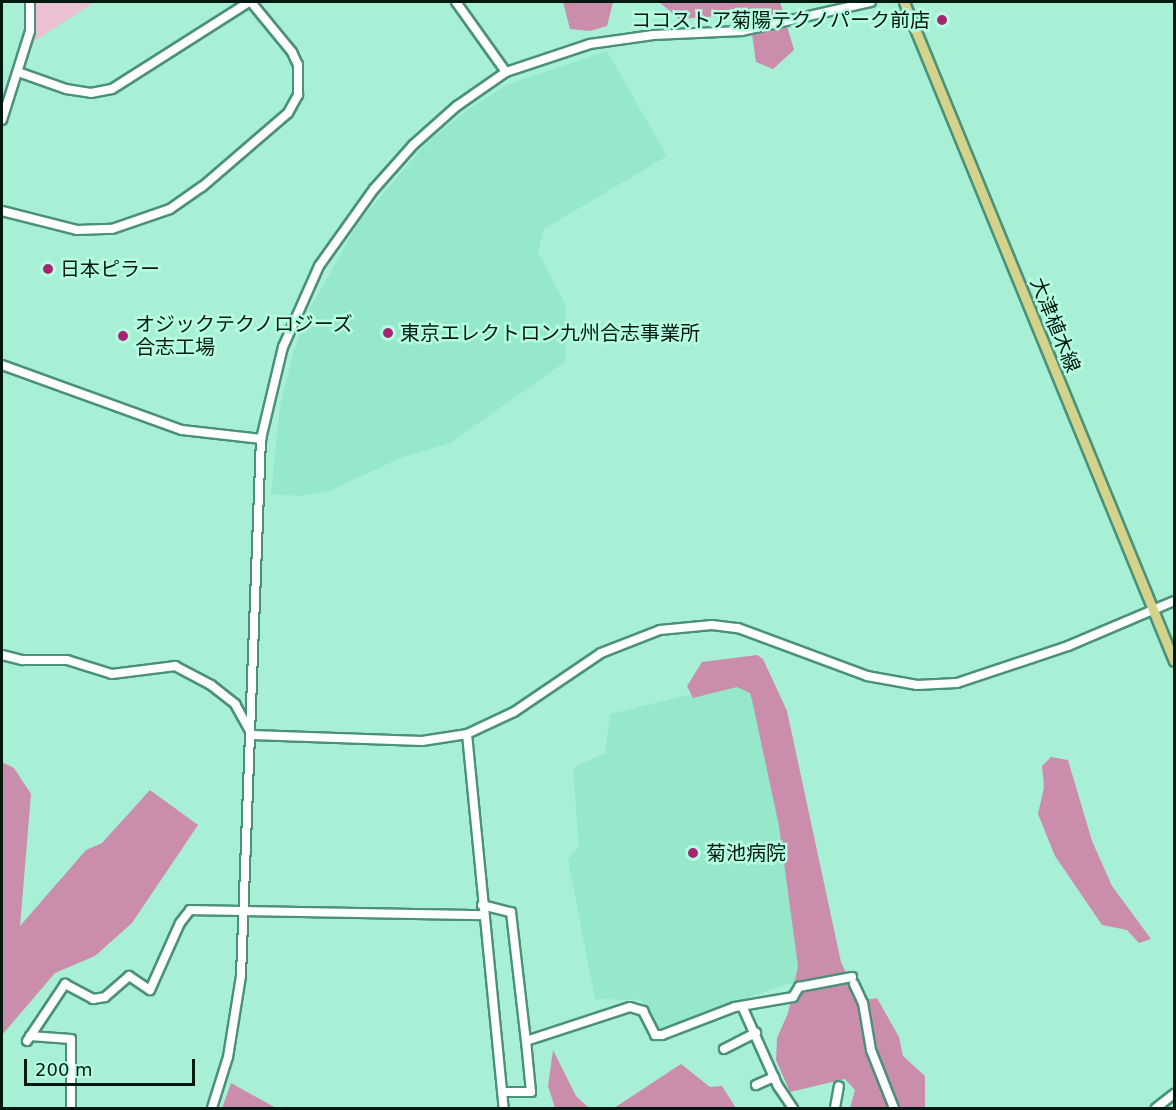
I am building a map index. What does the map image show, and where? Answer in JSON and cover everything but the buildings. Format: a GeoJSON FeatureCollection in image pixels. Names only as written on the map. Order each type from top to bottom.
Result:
{"type":"FeatureCollection","features":[{"type":"Feature","properties":{"kind":"main road","name":"大津植木線"},"geometry":{"type":"LineString","coordinates":[[904,2],[1174,661]]}},
{"type":"Feature","properties":{"kind":"street"},"geometry":{"type":"LineString","coordinates":[[2,120],[30,31],[30,2]]}},
{"type":"Feature","properties":{"kind":"street"},"geometry":{"type":"LineString","coordinates":[[2,211],[77,230],[112,229],[170,209],[202,187],[288,113],[298,95],[298,65],[292,52],[250,2],[112,89],[91,93],[66,89],[18,72]]}},
{"type":"Feature","properties":{"kind":"street"},"geometry":{"type":"LineString","coordinates":[[456,2],[506,72]]}},
{"type":"Feature","properties":{"kind":"street"},"geometry":{"type":"LineString","coordinates":[[212,1108],[236,1021],[245,910],[261,439],[283,348],[319,266],[374,189],[413,145],[457,106],[506,72],[590,44],[653,35],[752,30],[871,2]]}},
{"type":"Feature","properties":{"kind":"street"},"geometry":{"type":"LineString","coordinates":[[2,365],[182,430],[261,439]]}},
{"type":"Feature","properties":{"kind":"street"},"geometry":{"type":"LineString","coordinates":[[252,735],[422,741],[467,734],[514,712],[601,653],[660,630],[712,625],[738,628],[867,676],[917,685],[947,684],[992,674],[1174,601]]}},
{"type":"Feature","properties":{"kind":"street"},"geometry":{"type":"LineString","coordinates":[[2,655],[22,660],[76,661],[112,674],[175,666],[236,704],[252,735]]}},
{"type":"Feature","properties":{"kind":"street"},"geometry":{"type":"LineString","coordinates":[[467,734],[482,915],[504,1092],[504,1108]]}},
{"type":"Feature","properties":{"kind":"street"},"geometry":{"type":"LineString","coordinates":[[482,905],[511,912],[531,1092],[504,1092]]}},
{"type":"Feature","properties":{"kind":"street"},"geometry":{"type":"LineString","coordinates":[[71,1108],[71,1039],[29,1039],[65,984],[93,999],[105,997],[129,976],[150,990],[180,923],[190,910],[482,915]]}},
{"type":"Feature","properties":{"kind":"street"},"geometry":{"type":"LineString","coordinates":[[526,1041],[630,1007],[643,1011],[656,1035],[742,1006],[793,997],[799,987],[853,981],[863,1003],[871,1050],[894,1108]]}},
{"type":"Feature","properties":{"kind":"street"},"geometry":{"type":"LineString","coordinates":[[742,1006],[756,1033],[772,1078],[793,1108]]}},
{"type":"Feature","properties":{"kind":"street"},"geometry":{"type":"LineString","coordinates":[[724,1049],[756,1033]]}},
{"type":"Feature","properties":{"kind":"street"},"geometry":{"type":"LineString","coordinates":[[756,1085],[772,1078]]}},
{"type":"Feature","properties":{"kind":"street"},"geometry":{"type":"LineString","coordinates":[[772,1078],[772,1089]]}},
{"type":"Feature","properties":{"kind":"street"},"geometry":{"type":"LineString","coordinates":[[835,1108],[839,1086]]}},
{"type":"Feature","properties":{"kind":"street"},"geometry":{"type":"LineString","coordinates":[[1156,1108],[1174,1094]]}},
{"type":"Feature","properties":{"kind":"shaded area"},"geometry":{"type":"Polygon","coordinates":[[[34,2],[95,2],[31,43],[34,2]]]}},
{"type":"Feature","properties":{"kind":"shaded area"},"geometry":{"type":"Polygon","coordinates":[[[563,2],[613,2],[607,26],[590,31],[570,29],[563,2]]]}},
{"type":"Feature","properties":{"kind":"shaded area"},"geometry":{"type":"Polygon","coordinates":[[[659,2],[780,2],[794,50],[773,69],[756,62],[749,14],[679,19],[659,2]]]}},
{"type":"Feature","properties":{"kind":"shaded area"},"geometry":{"type":"Polygon","coordinates":[[[607,51],[667,156],[544,229],[538,252],[565,304],[565,362],[450,443],[403,457],[331,490],[302,496],[271,494],[280,406],[294,350],[311,306],[359,222],[428,141],[469,109],[508,84],[607,51]]]}},
{"type":"Feature","properties":{"kind":"shaded area"},"geometry":{"type":"Polygon","coordinates":[[[757,655],[763,659],[787,711],[841,962],[859,1001],[877,998],[899,1037],[903,1056],[925,1076],[925,1108],[850,1108],[855,1090],[845,1079],[790,1092],[776,1060],[777,1038],[788,1013],[798,966],[779,826],[752,700],[750,693],[737,687],[693,698],[687,686],[702,662],[757,655]]]}},
{"type":"Feature","properties":{"kind":"shaded area","name":"菊池病院"},"geometry":{"type":"Polygon","coordinates":[[[769,675],[841,973],[790,983],[659,1029],[641,1000],[595,999],[568,859],[579,847],[573,768],[605,753],[610,714],[769,675]]]}},
{"type":"Feature","properties":{"kind":"shaded area"},"geometry":{"type":"Polygon","coordinates":[[[1051,757],[1068,760],[1092,841],[1112,886],[1151,939],[1139,943],[1127,930],[1102,925],[1055,856],[1038,814],[1044,787],[1042,766],[1051,757]]]}},
{"type":"Feature","properties":{"kind":"shaded area"},"geometry":{"type":"Polygon","coordinates":[[[2,762],[14,768],[31,794],[20,926],[86,850],[102,843],[150,790],[198,825],[132,923],[95,956],[55,973],[2,1035],[2,762]]]}},
{"type":"Feature","properties":{"kind":"shaded area"},"geometry":{"type":"Polygon","coordinates":[[[553,1050],[576,1096],[589,1108],[555,1108],[548,1086],[553,1050]]]}},
{"type":"Feature","properties":{"kind":"shaded area"},"geometry":{"type":"Polygon","coordinates":[[[681,1064],[710,1087],[722,1086],[736,1108],[614,1108],[681,1064]]]}},
{"type":"Feature","properties":{"kind":"shaded area"},"geometry":{"type":"Polygon","coordinates":[[[231,1083],[276,1108],[222,1108],[231,1083]]]}},
{"type":"Feature","properties":{"kind":"place","name":"ココストア菊陽テクノパーク前店"},"geometry":{"type":"Point","coordinates":[942,20]}},
{"type":"Feature","properties":{"kind":"place","name":"日本ピラー"},"geometry":{"type":"Point","coordinates":[48,269]}},
{"type":"Feature","properties":{"kind":"place","name":"東京エレクトロン九州合志事業所"},"geometry":{"type":"Point","coordinates":[388,333]}},
{"type":"Feature","properties":{"kind":"place","name":"オジックテクノロジーズ 合志工場"},"geometry":{"type":"Point","coordinates":[123,336]}},
{"type":"Feature","properties":{"kind":"place","name":"菊池病院"},"geometry":{"type":"Point","coordinates":[693,853]}}]}
